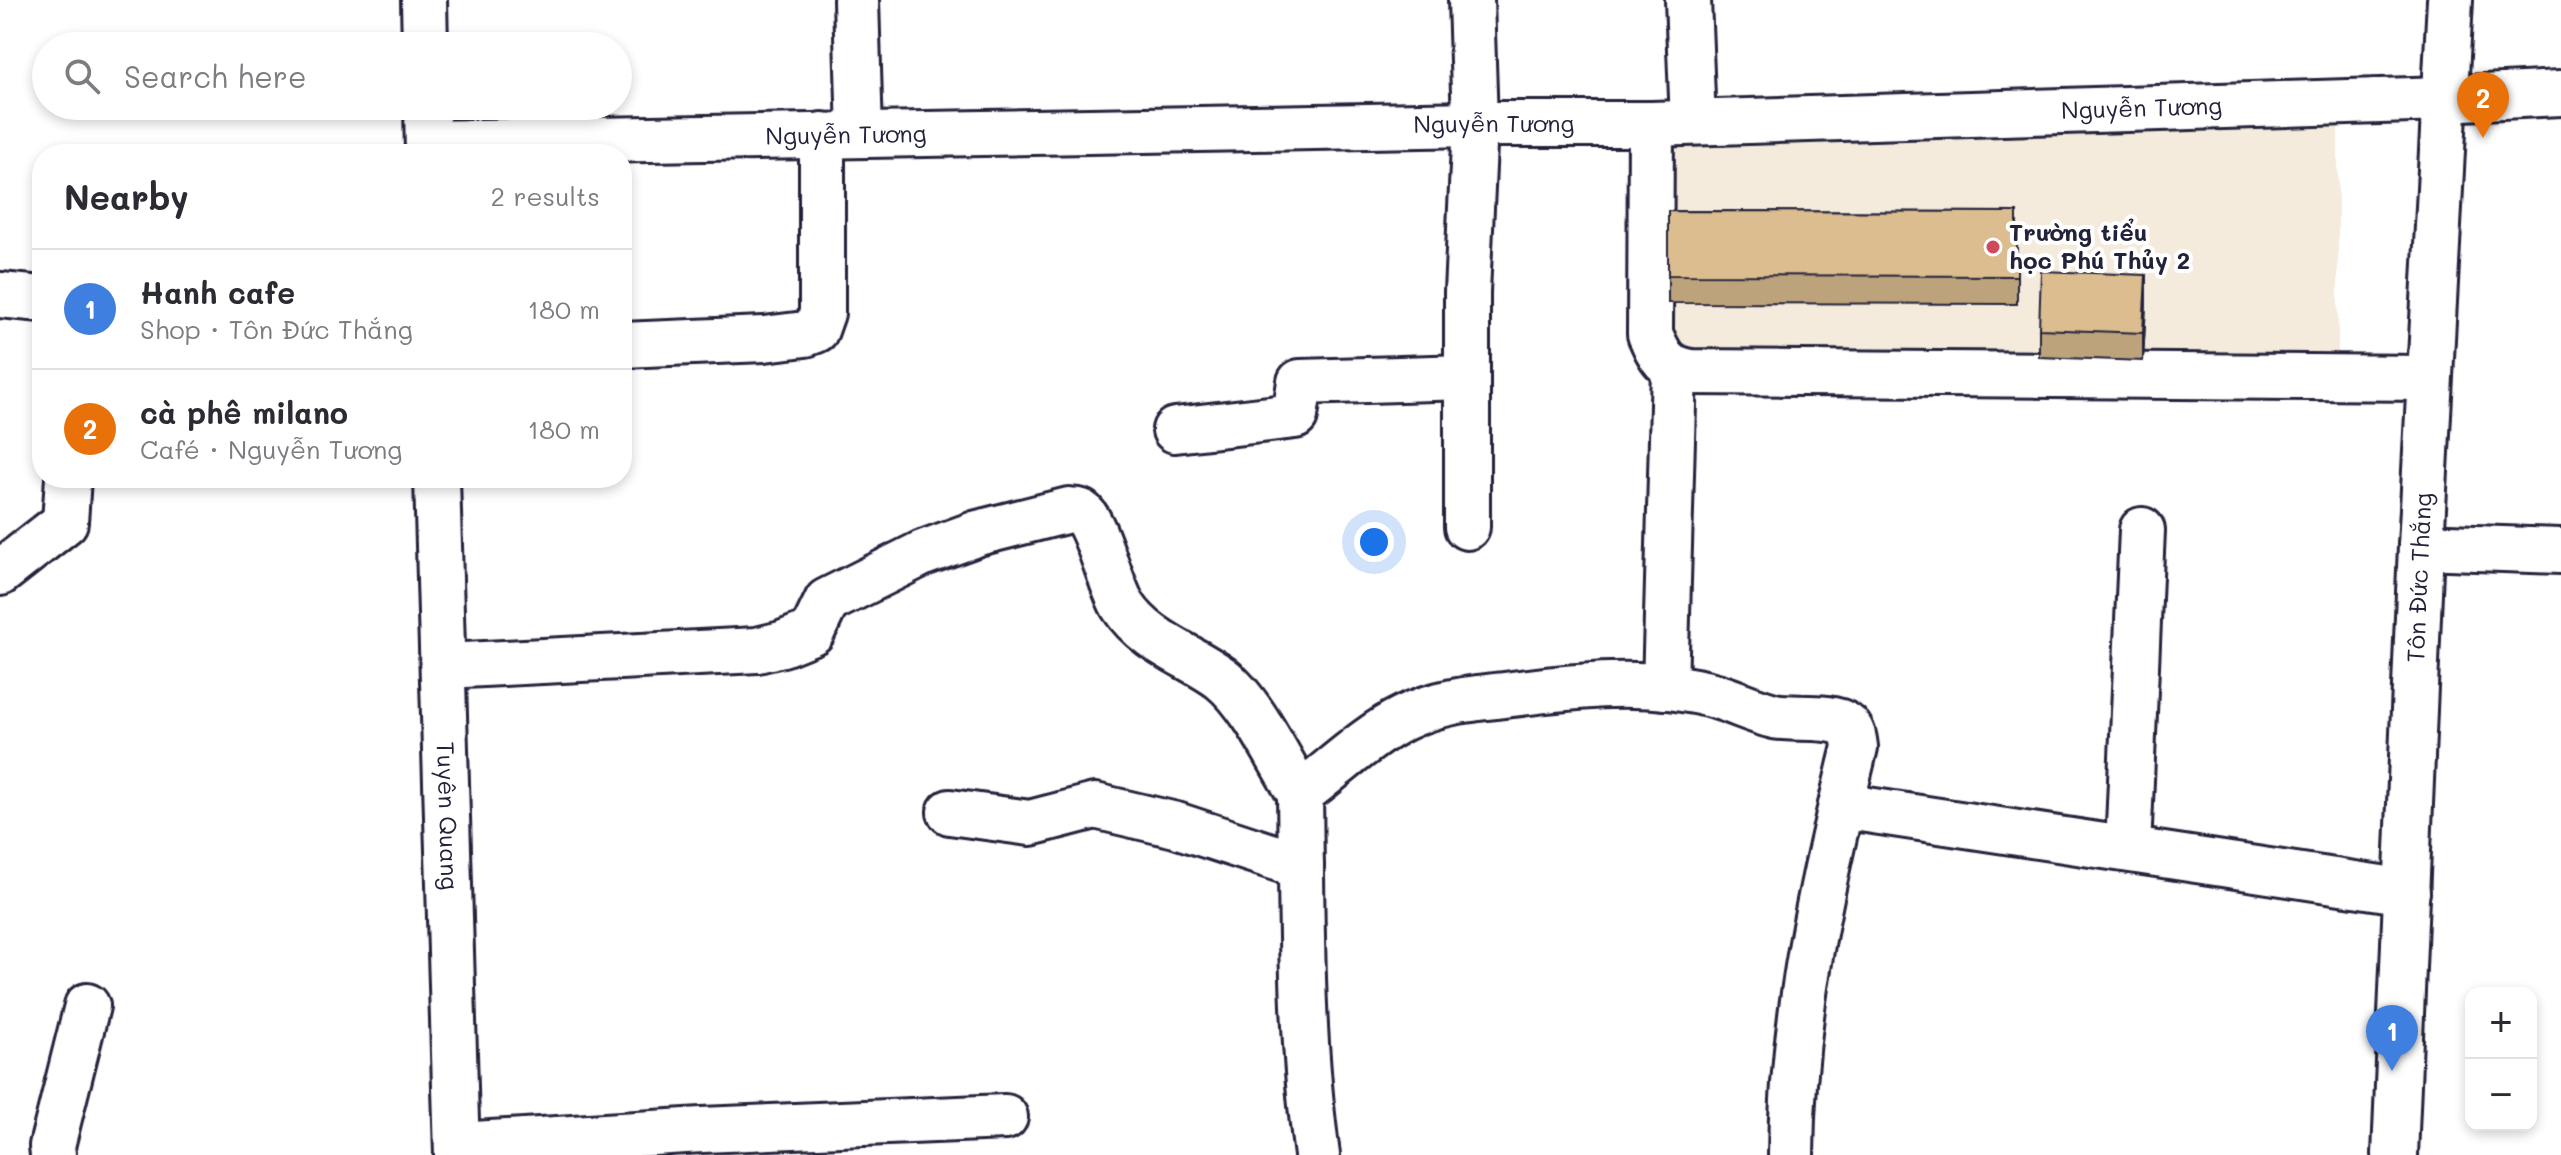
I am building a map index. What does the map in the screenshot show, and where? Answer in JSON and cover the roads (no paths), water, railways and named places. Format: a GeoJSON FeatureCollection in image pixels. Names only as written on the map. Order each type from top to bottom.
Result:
{"type":"FeatureCollection","features":[{"type":"Feature","properties":{"kind":"street"},"geometry":{"type":"LineString","coordinates":[[424,0],[425,32]]}},
{"type":"Feature","properties":{"kind":"street"},"geometry":{"type":"LineString","coordinates":[[632,345],[764,339],[816,330],[822,313],[856,0]]}},
{"type":"Feature","properties":{"kind":"street"},"geometry":{"type":"LineString","coordinates":[[1467,527],[1467,292],[1475,124],[1471,0]]}},
{"type":"Feature","properties":{"kind":"street"},"geometry":{"type":"LineString","coordinates":[[1688,0],[1650,334],[1659,354],[1674,369],[1722,372],[2429,378]]}},
{"type":"Feature","properties":{"kind":"street","name":"Tôn Đức Thắng"},"geometry":{"type":"LineString","coordinates":[[2395,1155],[2429,378],[2450,0]]}},
{"type":"Feature","properties":{"kind":"street","name":"Nguyễn Tương"},"geometry":{"type":"LineString","coordinates":[[428,134],[841,135],[1672,123],[2561,93]]}},
{"type":"Feature","properties":{"kind":"street"},"geometry":{"type":"LineString","coordinates":[[0,295],[32,298]]}},
{"type":"Feature","properties":{"kind":"street"},"geometry":{"type":"LineString","coordinates":[[1665,687],[1674,369]]}},
{"type":"Feature","properties":{"kind":"street"},"geometry":{"type":"LineString","coordinates":[[1175,430],[1295,416],[1300,382],[1467,377]]}},
{"type":"Feature","properties":{"kind":"street"},"geometry":{"type":"LineString","coordinates":[[0,573],[65,522],[67,488]]}},
{"type":"Feature","properties":{"kind":"street","name":"Tuyên Quang"},"geometry":{"type":"LineString","coordinates":[[437,488],[457,1150]]}},
{"type":"Feature","properties":{"kind":"street"},"geometry":{"type":"LineString","coordinates":[[444,666],[757,650],[782,644],[812,632],[827,601],[923,553],[978,533],[1069,510],[1082,512],[1090,522],[1111,582],[1124,607],[1144,631],[1222,679],[1244,702],[1300,794],[1304,1037],[1317,1155]]}},
{"type":"Feature","properties":{"kind":"street"},"geometry":{"type":"LineString","coordinates":[[2128,849],[2142,530]]}},
{"type":"Feature","properties":{"kind":"street"},"geometry":{"type":"LineString","coordinates":[[2421,546],[2561,551]]}},
{"type":"Feature","properties":{"kind":"street"},"geometry":{"type":"LineString","coordinates":[[1300,794],[1401,719],[1458,699],[1554,688],[1665,687],[1717,696],[1778,717],[1834,721],[1846,725],[1853,733],[1855,747],[1810,947],[1800,1017],[1791,1155]]}},
{"type":"Feature","properties":{"kind":"street"},"geometry":{"type":"LineString","coordinates":[[950,812],[1030,823],[1095,806],[1176,825],[1301,866]]}},
{"type":"Feature","properties":{"kind":"street"},"geometry":{"type":"LineString","coordinates":[[1841,806],[2407,892]]}},
{"type":"Feature","properties":{"kind":"street"},"geometry":{"type":"LineString","coordinates":[[53,1155],[52,1146],[87,1006]]}},
{"type":"Feature","properties":{"kind":"street"},"geometry":{"type":"LineString","coordinates":[[457,1150],[702,1130],[1005,1117]]}},
{"type":"Feature","properties":{"kind":"place","name":"cà phê milano"},"geometry":{"type":"Point","coordinates":[2483,138]}},
{"type":"Feature","properties":{"kind":"place","name":"Trường tiểu học Phú Thủy 2"},"geometry":{"type":"Point","coordinates":[1993,247]}},
{"type":"Feature","properties":{"kind":"place","name":"Hanh cafe"},"geometry":{"type":"Point","coordinates":[2392,1071]}}]}
